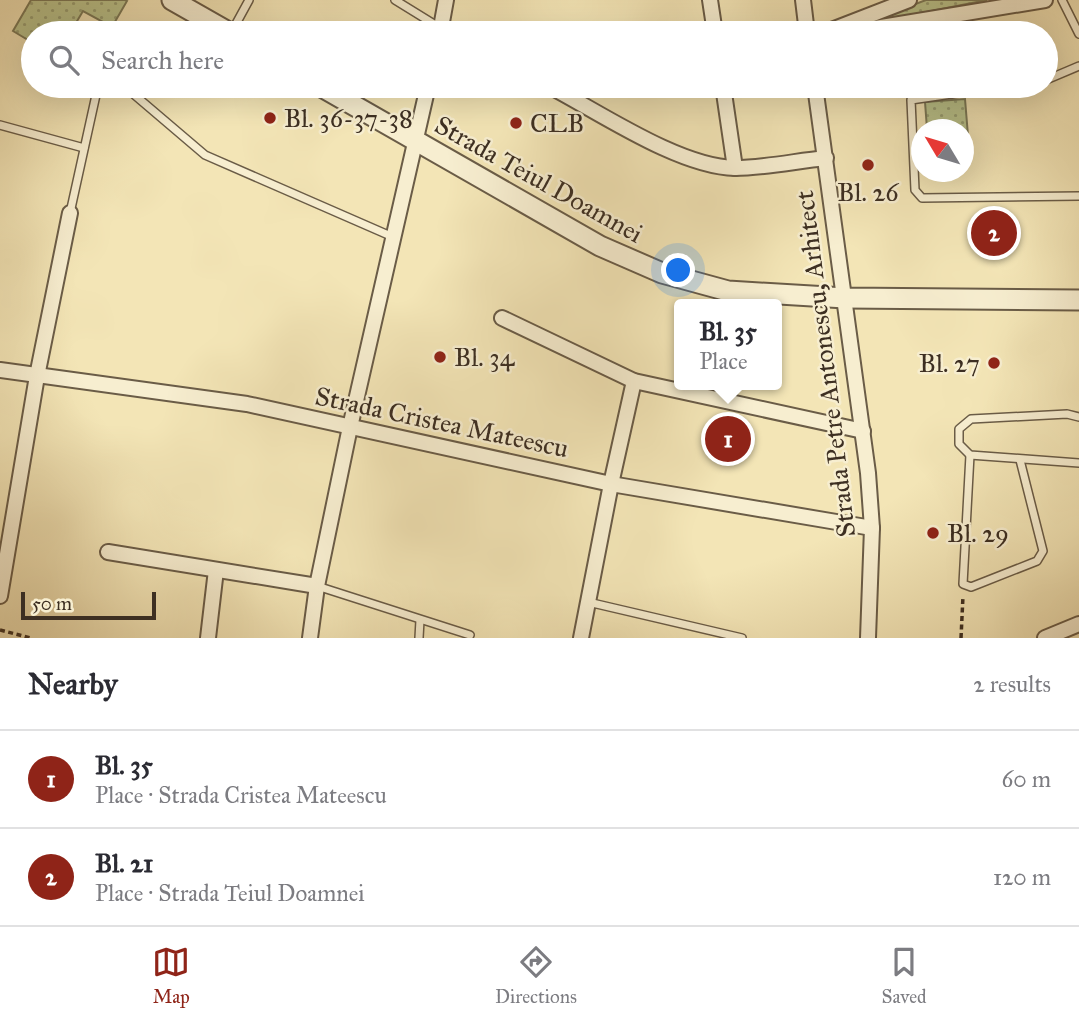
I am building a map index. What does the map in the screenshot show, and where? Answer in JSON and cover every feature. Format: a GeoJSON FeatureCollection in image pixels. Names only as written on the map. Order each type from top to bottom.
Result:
{"type":"FeatureCollection","features":[{"type":"Feature","properties":{"kind":"street"},"geometry":{"type":"LineString","coordinates":[[172,0],[209,21]]}},
{"type":"Feature","properties":{"kind":"street"},"geometry":{"type":"LineString","coordinates":[[445,21],[446,0]]}},
{"type":"Feature","properties":{"kind":"street"},"geometry":{"type":"LineString","coordinates":[[710,0],[713,21]]}},
{"type":"Feature","properties":{"kind":"street"},"geometry":{"type":"LineString","coordinates":[[803,0],[806,21]]}},
{"type":"Feature","properties":{"kind":"street"},"geometry":{"type":"LineString","coordinates":[[855,21],[909,0]]}},
{"type":"Feature","properties":{"kind":"street"},"geometry":{"type":"LineString","coordinates":[[918,21],[1045,0]]}},
{"type":"Feature","properties":{"kind":"street","name":"Strada Teiul Doamnei"},"geometry":{"type":"LineString","coordinates":[[341,98],[600,246],[662,273],[728,290],[845,298],[1079,300]]}},
{"type":"Feature","properties":{"kind":"street"},"geometry":{"type":"LineString","coordinates":[[310,638],[317,586],[350,426],[425,98]]}},
{"type":"Feature","properties":{"kind":"street"},"geometry":{"type":"LineString","coordinates":[[572,98],[682,156],[735,168],[826,158]]}},
{"type":"Feature","properties":{"kind":"street"},"geometry":{"type":"LineString","coordinates":[[725,98],[735,168]]}},
{"type":"Feature","properties":{"kind":"street","name":"Strada Petre Antonescu, Arhitect"},"geometry":{"type":"LineString","coordinates":[[817,98],[863,430],[872,528],[869,638]]}},
{"type":"Feature","properties":{"kind":"street"},"geometry":{"type":"LineString","coordinates":[[0,589],[37,376],[70,213]]}},
{"type":"Feature","properties":{"kind":"street"},"geometry":{"type":"LineString","coordinates":[[502,318],[634,382],[863,430]]}},
{"type":"Feature","properties":{"kind":"street","name":"Strada Cristea Mateescu"},"geometry":{"type":"LineString","coordinates":[[0,370],[247,404],[611,484],[872,528]]}},
{"type":"Feature","properties":{"kind":"street"},"geometry":{"type":"LineString","coordinates":[[582,638],[611,484],[634,382]]}},
{"type":"Feature","properties":{"kind":"street"},"geometry":{"type":"LineString","coordinates":[[108,552],[317,586]]}},
{"type":"Feature","properties":{"kind":"street"},"geometry":{"type":"LineString","coordinates":[[208,638],[216,570]]}},
{"type":"Feature","properties":{"kind":"street"},"geometry":{"type":"LineString","coordinates":[[1045,638],[1079,624]]}},
{"type":"Feature","properties":{"kind":"lane"},"geometry":{"type":"LineString","coordinates":[[237,21],[249,0]]}},
{"type":"Feature","properties":{"kind":"lane"},"geometry":{"type":"LineString","coordinates":[[395,0],[427,21]]}},
{"type":"Feature","properties":{"kind":"lane"},"geometry":{"type":"LineString","coordinates":[[1062,0],[1079,34]]}},
{"type":"Feature","properties":{"kind":"lane"},"geometry":{"type":"LineString","coordinates":[[1058,75],[1079,66]]}},
{"type":"Feature","properties":{"kind":"lane"},"geometry":{"type":"LineString","coordinates":[[70,213],[95,98]]}},
{"type":"Feature","properties":{"kind":"lane"},"geometry":{"type":"LineString","coordinates":[[138,98],[205,155],[393,237]]}},
{"type":"Feature","properties":{"kind":"lane"},"geometry":{"type":"LineString","coordinates":[[925,98],[911,100],[915,190],[922,198],[1079,196]]}},
{"type":"Feature","properties":{"kind":"lane"},"geometry":{"type":"LineString","coordinates":[[0,125],[84,148]]}},
{"type":"Feature","properties":{"kind":"lane"},"geometry":{"type":"LineString","coordinates":[[1079,417],[1067,414],[971,419],[959,429],[959,444],[970,454],[1079,463]]}},
{"type":"Feature","properties":{"kind":"lane"},"geometry":{"type":"LineString","coordinates":[[970,454],[963,584],[971,587],[1037,561],[1043,551],[1020,460]]}},
{"type":"Feature","properties":{"kind":"lane"},"geometry":{"type":"LineString","coordinates":[[317,586],[470,635]]}},
{"type":"Feature","properties":{"kind":"lane"},"geometry":{"type":"LineString","coordinates":[[588,603],[742,638]]}},
{"type":"Feature","properties":{"kind":"lane"},"geometry":{"type":"LineString","coordinates":[[419,638],[420,620]]}},
{"type":"Feature","properties":{"kind":"path"},"geometry":{"type":"LineString","coordinates":[[961,638],[963,584]]}},
{"type":"Feature","properties":{"kind":"path"},"geometry":{"type":"LineString","coordinates":[[0,630],[31,638]]}},
{"type":"Feature","properties":{"kind":"green space"},"geometry":{"type":"Polygon","coordinates":[[[31,0],[127,1],[115,21],[101,21],[83,11],[77,21],[21,21],[21,36],[13,31],[31,0]]]}},
{"type":"Feature","properties":{"kind":"green space"},"geometry":{"type":"Polygon","coordinates":[[[926,0],[987,0],[880,21],[871,21],[926,0]]]}},
{"type":"Feature","properties":{"kind":"green space"},"geometry":{"type":"Polygon","coordinates":[[[965,99],[967,119],[926,119],[925,102],[965,99]]]}},
{"type":"Feature","properties":{"kind":"place","name":"Bl. 36-37-38"},"geometry":{"type":"Point","coordinates":[270,118]}},
{"type":"Feature","properties":{"kind":"place","name":"CLB"},"geometry":{"type":"Point","coordinates":[516,123]}},
{"type":"Feature","properties":{"kind":"place","name":"Bl. 26"},"geometry":{"type":"Point","coordinates":[868,165]}},
{"type":"Feature","properties":{"kind":"place","name":"Bl. 21"},"geometry":{"type":"Point","coordinates":[994,233]}},
{"type":"Feature","properties":{"kind":"place","name":"Bl. 34"},"geometry":{"type":"Point","coordinates":[440,357]}},
{"type":"Feature","properties":{"kind":"place","name":"Bl. 27"},"geometry":{"type":"Point","coordinates":[994,363]}},
{"type":"Feature","properties":{"kind":"place","name":"Bl. 35"},"geometry":{"type":"Point","coordinates":[728,439]}},
{"type":"Feature","properties":{"kind":"place","name":"Bl. 29"},"geometry":{"type":"Point","coordinates":[933,533]}}]}
